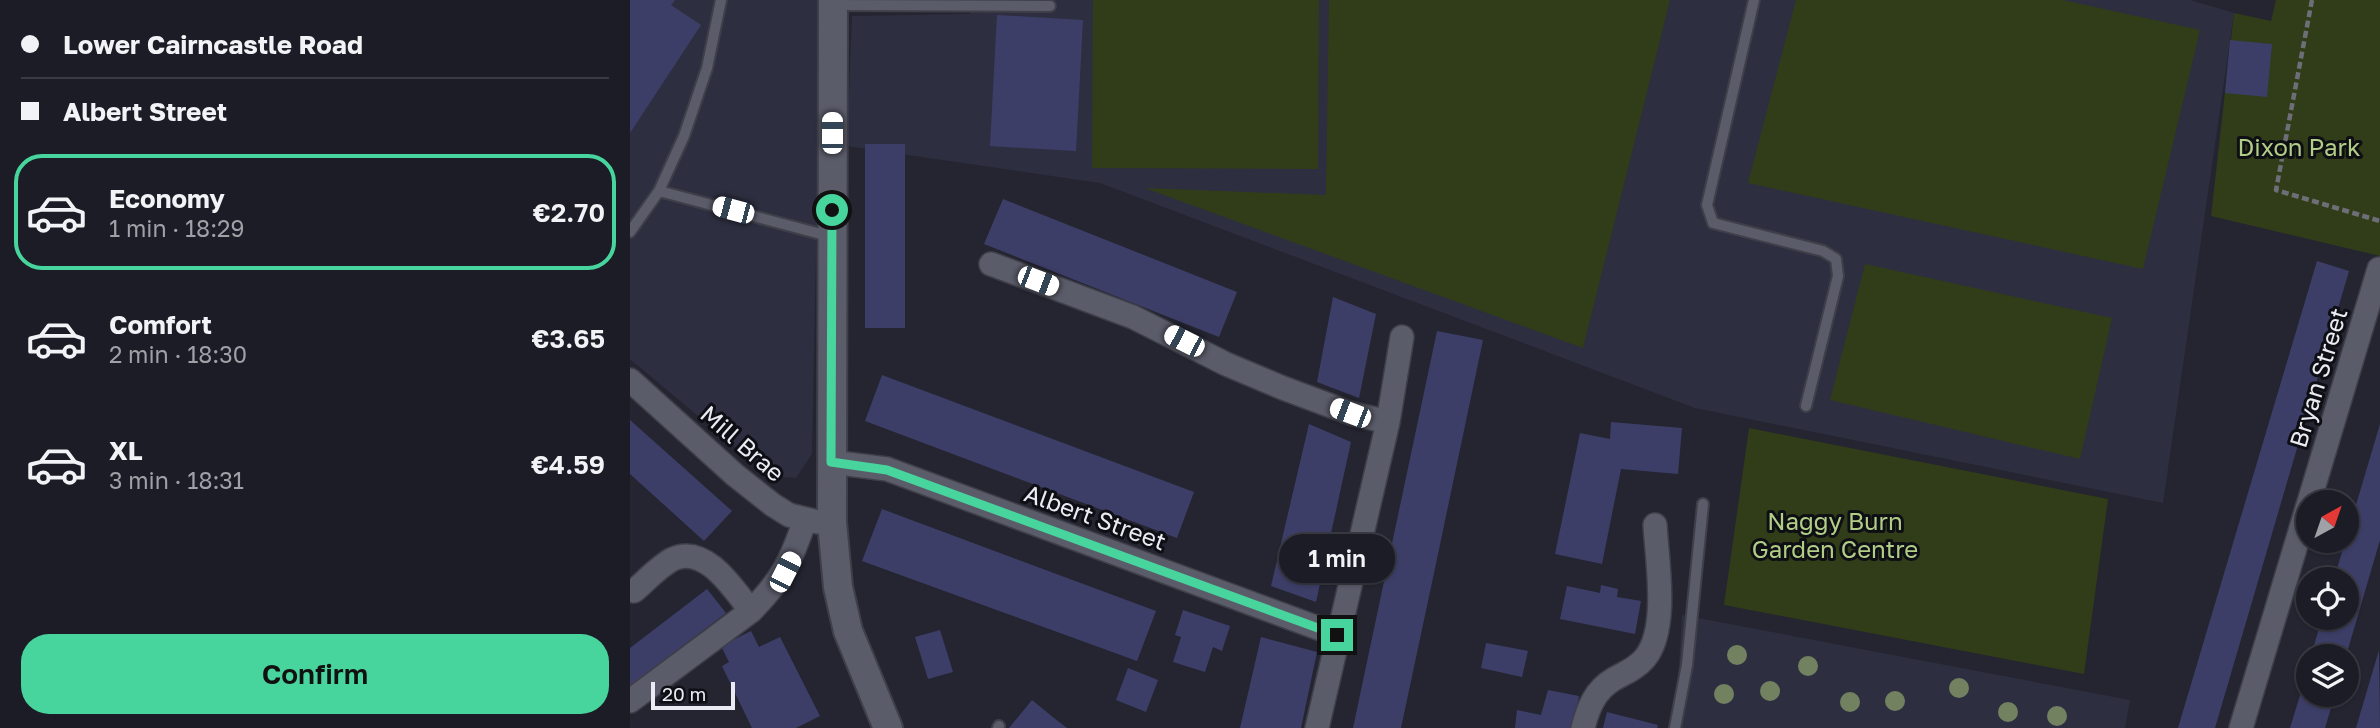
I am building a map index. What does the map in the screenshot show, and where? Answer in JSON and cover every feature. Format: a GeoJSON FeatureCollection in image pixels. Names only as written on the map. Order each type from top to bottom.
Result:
{"type":"FeatureCollection","features":[{"type":"Feature","properties":{"kind":"street"},"geometry":{"type":"LineString","coordinates":[[630,701],[751,611],[785,572],[819,521],[831,462],[833,3]]}},
{"type":"Feature","properties":{"kind":"street"},"geometry":{"type":"LineString","coordinates":[[991,264],[1133,317],[1226,364],[1283,388],[1350,413],[1388,422]]}},
{"type":"Feature","properties":{"kind":"street","name":"Bryan Street"},"geometry":{"type":"LineString","coordinates":[[2313,490],[2379,269]]}},
{"type":"Feature","properties":{"kind":"street"},"geometry":{"type":"LineString","coordinates":[[1317,728],[1388,422],[1402,337]]}},
{"type":"Feature","properties":{"kind":"street","name":"Mill Brae"},"geometry":{"type":"LineString","coordinates":[[630,380],[735,475],[773,505],[789,514],[819,521]]}},
{"type":"Feature","properties":{"kind":"street","name":"Albert Street"},"geometry":{"type":"LineString","coordinates":[[831,462],[887,470],[1337,635]]}},
{"type":"Feature","properties":{"kind":"street"},"geometry":{"type":"LineString","coordinates":[[819,521],[848,631],[888,728]]}},
{"type":"Feature","properties":{"kind":"street"},"geometry":{"type":"LineString","coordinates":[[1583,728],[1589,708],[1598,694],[1608,683],[1639,664],[1653,643],[1659,605],[1655,524]]}},
{"type":"Feature","properties":{"kind":"street","name":"Bryan Street"},"geometry":{"type":"LineString","coordinates":[[2241,728],[2296,547]]}},
{"type":"Feature","properties":{"kind":"street"},"geometry":{"type":"LineString","coordinates":[[634,591],[672,560],[691,557],[713,567],[751,611]]}},
{"type":"Feature","properties":{"kind":"lane"},"geometry":{"type":"LineString","coordinates":[[630,232],[659,191],[684,136],[707,68],[721,0]]}},
{"type":"Feature","properties":{"kind":"lane"},"geometry":{"type":"LineString","coordinates":[[1754,0],[1707,205],[1713,223],[1823,251],[1836,259],[1838,276],[1806,406]]}},
{"type":"Feature","properties":{"kind":"lane"},"geometry":{"type":"LineString","coordinates":[[833,3],[1050,6]]}},
{"type":"Feature","properties":{"kind":"lane"},"geometry":{"type":"LineString","coordinates":[[659,191],[832,237]]}},
{"type":"Feature","properties":{"kind":"lane"},"geometry":{"type":"LineString","coordinates":[[1675,728],[1687,664],[1703,504]]}},
{"type":"Feature","properties":{"kind":"path"},"geometry":{"type":"LineString","coordinates":[[2312,0],[2276,190],[2380,221]]}},
{"type":"Feature","properties":{"kind":"shaded area"},"geometry":{"type":"Polygon","coordinates":[[[630,0],[821,0],[812,454],[796,478],[770,476],[630,359],[630,0]]]}},
{"type":"Feature","properties":{"kind":"shaded area"},"geometry":{"type":"Polygon","coordinates":[[[971,0],[2190,0],[2234,13],[2163,503],[1695,408],[1100,183],[847,146],[852,16],[970,14],[971,0]]]}},
{"type":"Feature","properties":{"kind":"shaded area"},"geometry":{"type":"Polygon","coordinates":[[[1682,615],[2130,700],[2125,728],[1671,728],[1677,698],[1682,615]]]}},
{"type":"Feature","properties":{"kind":"green space"},"geometry":{"type":"Polygon","coordinates":[[[1093,0],[1319,0],[1318,169],[1092,168],[1093,0]]]}},
{"type":"Feature","properties":{"kind":"green space"},"geometry":{"type":"Polygon","coordinates":[[[1329,0],[1670,0],[1583,348],[1145,188],[1326,195],[1329,0]]]}},
{"type":"Feature","properties":{"kind":"green space"},"geometry":{"type":"Polygon","coordinates":[[[1796,0],[2063,0],[2200,30],[2143,269],[1748,183],[1796,0]]]}},
{"type":"Feature","properties":{"kind":"green space","name":"Dixon Park"},"geometry":{"type":"Polygon","coordinates":[[[2276,0],[2380,0],[2380,256],[2211,216],[2234,13],[2271,21],[2276,0]]]}},
{"type":"Feature","properties":{"kind":"green space"},"geometry":{"type":"Polygon","coordinates":[[[1865,264],[2112,318],[2080,459],[1830,400],[1865,264]]]}},
{"type":"Feature","properties":{"kind":"green space","name":"Naggy Burn Garden Centre"},"geometry":{"type":"Polygon","coordinates":[[[1749,428],[2108,499],[2084,674],[1724,605],[1749,428]]]}},
{"type":"Feature","properties":{"kind":"building"},"geometry":{"type":"Polygon","coordinates":[[[630,0],[675,0],[671,5],[701,25],[630,133],[630,0]]]}},
{"type":"Feature","properties":{"kind":"building"},"geometry":{"type":"Polygon","coordinates":[[[997,15],[1083,20],[1076,151],[990,146],[997,15]]]}},
{"type":"Feature","properties":{"kind":"building"},"geometry":{"type":"Polygon","coordinates":[[[2230,40],[2272,44],[2267,97],[2225,93],[2230,40]]]}},
{"type":"Feature","properties":{"kind":"building"},"geometry":{"type":"Polygon","coordinates":[[[865,144],[905,144],[905,328],[865,328],[865,144]]]}},
{"type":"Feature","properties":{"kind":"building"},"geometry":{"type":"Polygon","coordinates":[[[1003,199],[1237,292],[1219,337],[984,244],[1003,199]]]}},
{"type":"Feature","properties":{"kind":"building"},"geometry":{"type":"Polygon","coordinates":[[[2317,261],[2349,271],[2215,728],[2178,728],[2317,261]]]}},
{"type":"Feature","properties":{"kind":"building"},"geometry":{"type":"Polygon","coordinates":[[[1333,297],[1376,314],[1359,398],[1317,382],[1333,297]]]}},
{"type":"Feature","properties":{"kind":"building"},"geometry":{"type":"Polygon","coordinates":[[[1437,331],[1483,340],[1434,573],[1401,728],[1353,728],[1437,331]]]}},
{"type":"Feature","properties":{"kind":"building"},"geometry":{"type":"Polygon","coordinates":[[[882,375],[1194,492],[1177,538],[865,421],[882,375]]]}},
{"type":"Feature","properties":{"kind":"building"},"geometry":{"type":"Polygon","coordinates":[[[630,420],[732,511],[704,541],[630,474],[630,420]]]}},
{"type":"Feature","properties":{"kind":"building"},"geometry":{"type":"Polygon","coordinates":[[[1611,422],[1682,428],[1678,474],[1621,469],[1602,564],[1555,554],[1580,433],[1610,439],[1611,422]]]}},
{"type":"Feature","properties":{"kind":"building"},"geometry":{"type":"Polygon","coordinates":[[[1309,424],[1351,442],[1316,602],[1271,586],[1309,424]]]}},
{"type":"Feature","properties":{"kind":"building"},"geometry":{"type":"Polygon","coordinates":[[[2380,424],[2380,540],[2359,612],[2359,567],[2338,567],[2342,553],[2359,553],[2359,495],[2380,424]]]}},
{"type":"Feature","properties":{"kind":"building"},"geometry":{"type":"Polygon","coordinates":[[[882,509],[1156,611],[1137,661],[862,561],[882,509]]]}},
{"type":"Feature","properties":{"kind":"building"},"geometry":{"type":"Polygon","coordinates":[[[1601,585],[1618,589],[1617,597],[1641,601],[1635,634],[1560,619],[1567,586],[1600,593],[1601,585]]]}},
{"type":"Feature","properties":{"kind":"building"},"geometry":{"type":"Polygon","coordinates":[[[707,589],[726,613],[630,686],[630,648],[707,589]]]}},
{"type":"Feature","properties":{"kind":"building"},"geometry":{"type":"Polygon","coordinates":[[[1183,610],[1230,626],[1222,651],[1213,647],[1205,672],[1173,662],[1181,637],[1175,635],[1183,610]]]}},
{"type":"Feature","properties":{"kind":"building"},"geometry":{"type":"Polygon","coordinates":[[[940,630],[953,672],[928,679],[915,637],[940,630]]]}},
{"type":"Feature","properties":{"kind":"building"},"geometry":{"type":"Polygon","coordinates":[[[2319,630],[2354,630],[2350,644],[2314,644],[2319,630]]]}},
{"type":"Feature","properties":{"kind":"building"},"geometry":{"type":"Polygon","coordinates":[[[751,631],[759,647],[780,637],[820,716],[796,728],[752,728],[722,666],[729,662],[721,646],[751,631]]]}},
{"type":"Feature","properties":{"kind":"building"},"geometry":{"type":"Polygon","coordinates":[[[1261,637],[1317,652],[1301,728],[1240,728],[1261,637]]]}},
{"type":"Feature","properties":{"kind":"building"},"geometry":{"type":"Polygon","coordinates":[[[1486,643],[1528,651],[1522,677],[1481,668],[1486,643]]]}},
{"type":"Feature","properties":{"kind":"building"},"geometry":{"type":"Polygon","coordinates":[[[2379,650],[2380,728],[2356,728],[2379,650]]]}},
{"type":"Feature","properties":{"kind":"building"},"geometry":{"type":"Polygon","coordinates":[[[1128,668],[1158,680],[1146,712],[1116,700],[1128,668]]]}},
{"type":"Feature","properties":{"kind":"building"},"geometry":{"type":"Polygon","coordinates":[[[1548,690],[1579,696],[1573,728],[1515,728],[1517,710],[1541,715],[1548,690]]]}},
{"type":"Feature","properties":{"kind":"building"},"geometry":{"type":"Polygon","coordinates":[[[1032,700],[1054,718],[1067,728],[1009,728],[1032,700]]]}},
{"type":"Feature","properties":{"kind":"building"},"geometry":{"type":"Polygon","coordinates":[[[2296,707],[2331,707],[2325,728],[2290,728],[2296,707]]]}},
{"type":"Feature","properties":{"kind":"building"},"geometry":{"type":"Polygon","coordinates":[[[1607,712],[1658,725],[1657,728],[1603,728],[1607,712]]]}},
{"type":"Feature","properties":{"kind":"route"},"geometry":{"type":"LineString","coordinates":[[832,210],[831,462],[887,470],[1337,635]]}}]}
